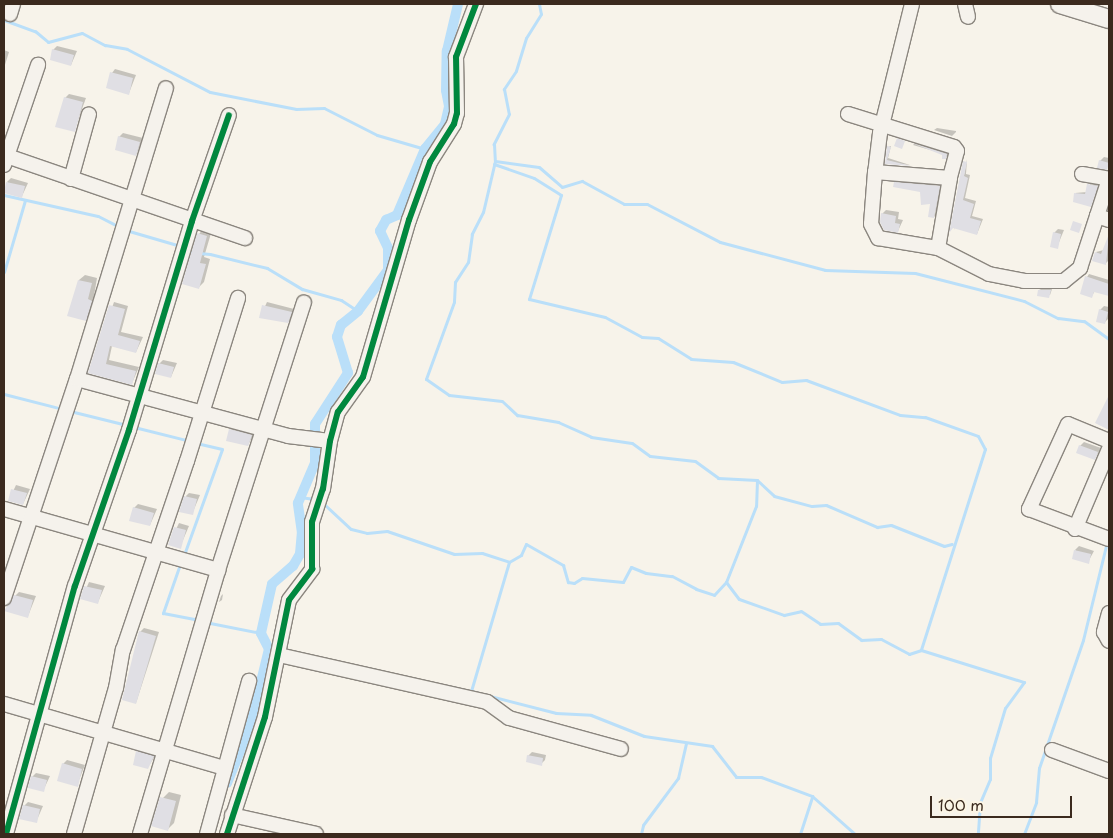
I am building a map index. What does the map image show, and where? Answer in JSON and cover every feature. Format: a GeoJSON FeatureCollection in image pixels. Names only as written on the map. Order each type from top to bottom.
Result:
{"type":"FeatureCollection","features":[{"type":"Feature","properties":{"kind":"main road"},"geometry":{"type":"LineString","coordinates":[[1060,4],[1109,19]]}},
{"type":"Feature","properties":{"kind":"street"},"geometry":{"type":"LineString","coordinates":[[227,834],[265,717],[280,655],[281,630],[289,600],[312,569],[312,522],[323,489],[330,441],[338,412],[363,377],[409,220],[435,154],[449,136],[457,113],[456,57],[476,4]]}},
{"type":"Feature","properties":{"kind":"street"},"geometry":{"type":"LineString","coordinates":[[912,4],[882,125],[875,172],[871,224],[878,238],[938,248],[989,274],[1024,281],[1064,281],[1080,268],[1103,218],[1109,179],[1082,174]]}},
{"type":"Feature","properties":{"kind":"street"},"geometry":{"type":"LineString","coordinates":[[38,65],[5,159],[71,179],[192,222],[245,238]]}},
{"type":"Feature","properties":{"kind":"street"},"geometry":{"type":"LineString","coordinates":[[4,598],[77,379],[166,88]]}},
{"type":"Feature","properties":{"kind":"street"},"geometry":{"type":"LineString","coordinates":[[71,179],[89,114]]}},
{"type":"Feature","properties":{"kind":"street"},"geometry":{"type":"LineString","coordinates":[[848,114],[954,147],[957,151],[950,178],[938,248]]}},
{"type":"Feature","properties":{"kind":"street"},"geometry":{"type":"LineString","coordinates":[[6,834],[40,714],[56,649],[140,397],[192,222],[229,116]]}},
{"type":"Feature","properties":{"kind":"street"},"geometry":{"type":"LineString","coordinates":[[875,172],[950,178]]}},
{"type":"Feature","properties":{"kind":"street"},"geometry":{"type":"LineString","coordinates":[[74,834],[104,732],[123,650],[203,413],[238,298]]}},
{"type":"Feature","properties":{"kind":"street"},"geometry":{"type":"LineString","coordinates":[[140,834],[163,750],[218,570],[265,429],[304,302]]}},
{"type":"Feature","properties":{"kind":"street"},"geometry":{"type":"LineString","coordinates":[[77,379],[288,436],[330,441]]}},
{"type":"Feature","properties":{"kind":"street"},"geometry":{"type":"LineString","coordinates":[[1109,441],[1068,424],[1030,504],[1034,513],[1075,529],[1109,539]]}},
{"type":"Feature","properties":{"kind":"street"},"geometry":{"type":"LineString","coordinates":[[1075,529],[1109,450]]}},
{"type":"Feature","properties":{"kind":"street"},"geometry":{"type":"LineString","coordinates":[[4,509],[218,570]]}},
{"type":"Feature","properties":{"kind":"street"},"geometry":{"type":"LineString","coordinates":[[1109,613],[1104,632],[1109,641]]}},
{"type":"Feature","properties":{"kind":"street"},"geometry":{"type":"LineString","coordinates":[[280,655],[488,702],[509,718],[621,749]]}},
{"type":"Feature","properties":{"kind":"street"},"geometry":{"type":"LineString","coordinates":[[207,834],[249,681]]}},
{"type":"Feature","properties":{"kind":"street"},"geometry":{"type":"LineString","coordinates":[[4,704],[224,768]]}},
{"type":"Feature","properties":{"kind":"street"},"geometry":{"type":"LineString","coordinates":[[1052,750],[1109,771]]}},
{"type":"Feature","properties":{"kind":"street"},"geometry":{"type":"LineString","coordinates":[[232,815],[316,834]]}},
{"type":"Feature","properties":{"kind":"building"},"geometry":{"type":"Polygon","coordinates":[[[52,49],[74,55],[71,66],[50,60],[52,49]]]}},
{"type":"Feature","properties":{"kind":"building"},"geometry":{"type":"Polygon","coordinates":[[[110,72],[133,78],[129,95],[106,88],[110,72]]]}},
{"type":"Feature","properties":{"kind":"building"},"geometry":{"type":"Polygon","coordinates":[[[64,97],[83,102],[75,132],[55,127],[64,97]]]}},
{"type":"Feature","properties":{"kind":"building"},"geometry":{"type":"Polygon","coordinates":[[[118,136],[140,142],[136,156],[115,150],[118,136]]]}},
{"type":"Feature","properties":{"kind":"building"},"geometry":{"type":"Polygon","coordinates":[[[897,138],[905,141],[902,149],[894,146],[897,138]]]}},
{"type":"Feature","properties":{"kind":"building"},"geometry":{"type":"Polygon","coordinates":[[[912,143],[947,154],[946,159],[942,159],[942,155],[912,143]]]}},
{"type":"Feature","properties":{"kind":"building"},"geometry":{"type":"Polygon","coordinates":[[[887,146],[891,147],[887,160],[911,166],[885,164],[887,146]]]}},
{"type":"Feature","properties":{"kind":"building"},"geometry":{"type":"Polygon","coordinates":[[[1099,160],[1109,163],[1107,170],[1097,168],[1099,160]]]}},
{"type":"Feature","properties":{"kind":"building"},"geometry":{"type":"Polygon","coordinates":[[[963,161],[967,162],[964,176],[968,178],[963,200],[974,204],[970,218],[981,221],[977,235],[953,228],[949,233],[963,161]]]}},
{"type":"Feature","properties":{"kind":"building"},"geometry":{"type":"Polygon","coordinates":[[[6,182],[25,186],[22,198],[4,193],[6,182]]]}},
{"type":"Feature","properties":{"kind":"building"},"geometry":{"type":"Polygon","coordinates":[[[894,182],[940,186],[934,218],[928,217],[930,204],[921,205],[920,192],[893,187],[894,182]]]}},
{"type":"Feature","properties":{"kind":"building"},"geometry":{"type":"Polygon","coordinates":[[[1087,184],[1098,186],[1091,207],[1073,202],[1074,193],[1085,194],[1087,184]]]}},
{"type":"Feature","properties":{"kind":"building"},"geometry":{"type":"Polygon","coordinates":[[[881,213],[896,216],[895,223],[900,224],[898,233],[884,230],[880,222],[881,213]]]}},
{"type":"Feature","properties":{"kind":"building"},"geometry":{"type":"Polygon","coordinates":[[[1073,221],[1082,224],[1079,233],[1070,230],[1073,221]]]}},
{"type":"Feature","properties":{"kind":"building"},"geometry":{"type":"Polygon","coordinates":[[[1053,232],[1061,234],[1058,249],[1050,247],[1053,232]]]}},
{"type":"Feature","properties":{"kind":"building"},"geometry":{"type":"Polygon","coordinates":[[[197,233],[207,236],[200,263],[206,264],[199,289],[182,284],[197,233]]]}},
{"type":"Feature","properties":{"kind":"building"},"geometry":{"type":"Polygon","coordinates":[[[1109,234],[1106,265],[1092,261],[1095,252],[1101,254],[1109,234]]]}},
{"type":"Feature","properties":{"kind":"building"},"geometry":{"type":"Polygon","coordinates":[[[1085,276],[1109,284],[1109,296],[1094,292],[1092,298],[1080,294],[1085,276]]]}},
{"type":"Feature","properties":{"kind":"building"},"geometry":{"type":"Polygon","coordinates":[[[78,280],[92,283],[88,299],[92,301],[86,321],[67,316],[78,280]]]}},
{"type":"Feature","properties":{"kind":"building"},"geometry":{"type":"Polygon","coordinates":[[[1038,290],[1051,290],[1049,298],[1037,296],[1038,290]]]}},
{"type":"Feature","properties":{"kind":"building"},"geometry":{"type":"Polygon","coordinates":[[[109,305],[125,309],[118,335],[140,341],[136,353],[110,346],[106,364],[136,371],[132,385],[88,373],[109,305]]]}},
{"type":"Feature","properties":{"kind":"building"},"geometry":{"type":"Polygon","coordinates":[[[262,305],[292,312],[288,323],[259,318],[262,305]]]}},
{"type":"Feature","properties":{"kind":"building"},"geometry":{"type":"Polygon","coordinates":[[[1099,309],[1108,312],[1105,324],[1096,322],[1099,309]]]}},
{"type":"Feature","properties":{"kind":"building"},"geometry":{"type":"Polygon","coordinates":[[[158,363],[174,367],[171,378],[155,374],[158,363]]]}},
{"type":"Feature","properties":{"kind":"building"},"geometry":{"type":"Polygon","coordinates":[[[1109,395],[1109,430],[1095,423],[1109,395]]]}},
{"type":"Feature","properties":{"kind":"building"},"geometry":{"type":"Polygon","coordinates":[[[229,429],[252,435],[248,446],[226,441],[229,429]]]}},
{"type":"Feature","properties":{"kind":"building"},"geometry":{"type":"Polygon","coordinates":[[[1079,445],[1098,452],[1095,460],[1076,453],[1079,445]]]}},
{"type":"Feature","properties":{"kind":"building"},"geometry":{"type":"Polygon","coordinates":[[[11,489],[27,493],[23,505],[8,501],[11,489]]]}},
{"type":"Feature","properties":{"kind":"building"},"geometry":{"type":"Polygon","coordinates":[[[184,496],[197,499],[193,515],[179,512],[184,496]]]}},
{"type":"Feature","properties":{"kind":"building"},"geometry":{"type":"Polygon","coordinates":[[[133,507],[154,513],[150,526],[129,521],[133,507]]]}},
{"type":"Feature","properties":{"kind":"building"},"geometry":{"type":"Polygon","coordinates":[[[174,527],[186,530],[181,549],[168,545],[174,527]]]}},
{"type":"Feature","properties":{"kind":"building"},"geometry":{"type":"Polygon","coordinates":[[[1074,550],[1091,554],[1089,564],[1072,559],[1074,550]]]}},
{"type":"Feature","properties":{"kind":"building"},"geometry":{"type":"Polygon","coordinates":[[[84,586],[102,590],[98,604],[80,599],[84,586]]]}},
{"type":"Feature","properties":{"kind":"building"},"geometry":{"type":"Polygon","coordinates":[[[14,595],[33,600],[28,618],[4,611],[14,595]]]}},
{"type":"Feature","properties":{"kind":"building"},"geometry":{"type":"Polygon","coordinates":[[[139,631],[156,636],[136,704],[122,700],[139,631]]]}},
{"type":"Feature","properties":{"kind":"building"},"geometry":{"type":"Polygon","coordinates":[[[136,751],[154,756],[148,769],[133,765],[136,751]]]}},
{"type":"Feature","properties":{"kind":"building"},"geometry":{"type":"Polygon","coordinates":[[[527,755],[543,758],[542,766],[526,762],[527,755]]]}},
{"type":"Feature","properties":{"kind":"building"},"geometry":{"type":"Polygon","coordinates":[[[62,763],[82,769],[78,787],[57,781],[62,763]]]}},
{"type":"Feature","properties":{"kind":"building"},"geometry":{"type":"Polygon","coordinates":[[[31,776],[47,780],[44,792],[28,788],[31,776]]]}},
{"type":"Feature","properties":{"kind":"building"},"geometry":{"type":"Polygon","coordinates":[[[160,797],[176,801],[168,831],[151,826],[160,797]]]}},
{"type":"Feature","properties":{"kind":"building"},"geometry":{"type":"Polygon","coordinates":[[[23,805],[40,809],[37,823],[19,819],[23,805]]]}},
{"type":"Feature","properties":{"kind":"waterway"},"geometry":{"type":"LineString","coordinates":[[315,431],[315,424],[348,373],[337,337],[341,325],[358,311],[388,270],[388,248],[380,231],[386,220],[397,215],[425,149],[445,124],[449,106],[446,90],[447,51],[458,4]]}},
{"type":"Feature","properties":{"kind":"waterway"},"geometry":{"type":"LineString","coordinates":[[539,4],[541,14],[526,38],[516,71],[504,89],[509,114],[494,144],[495,161],[539,167],[562,187],[582,181],[624,204],[647,204],[720,242],[825,270],[915,273],[1024,301],[1058,318],[1084,321],[1109,339]]}},
{"type":"Feature","properties":{"kind":"waterway"},"geometry":{"type":"LineString","coordinates":[[4,20],[35,31],[48,42],[82,33],[105,45],[127,49],[210,92],[296,109],[324,108],[377,135],[425,149]]}},
{"type":"Feature","properties":{"kind":"waterway"},"geometry":{"type":"LineString","coordinates":[[495,161],[483,212],[472,234],[468,262],[455,282],[454,302],[426,379],[449,395],[502,401],[517,415],[558,422],[591,437],[632,443],[650,456],[695,461],[718,478],[757,480],[756,506],[726,582],[739,599],[784,615],[801,611],[820,624],[838,623],[861,640],[881,639],[909,654],[921,650],[1024,682],[1005,708],[990,758],[990,779],[980,803],[978,834]]}},
{"type":"Feature","properties":{"kind":"waterway"},"geometry":{"type":"LineString","coordinates":[[494,164],[534,178],[561,195],[529,299],[605,317],[642,337],[658,338],[691,359],[733,362],[782,382],[806,380],[900,415],[925,417],[978,436],[985,449],[921,650]]}},
{"type":"Feature","properties":{"kind":"waterway"},"geometry":{"type":"LineString","coordinates":[[4,195],[98,216],[116,225]]}},
{"type":"Feature","properties":{"kind":"waterway"},"geometry":{"type":"LineString","coordinates":[[4,272],[25,200]]}},
{"type":"Feature","properties":{"kind":"waterway"},"geometry":{"type":"LineString","coordinates":[[129,231],[177,245]]}},
{"type":"Feature","properties":{"kind":"waterway"},"geometry":{"type":"LineString","coordinates":[[188,252],[210,254],[267,268],[302,289],[341,300],[358,311]]}},
{"type":"Feature","properties":{"kind":"waterway"},"geometry":{"type":"LineString","coordinates":[[4,394],[59,408]]}},
{"type":"Feature","properties":{"kind":"waterway"},"geometry":{"type":"LineString","coordinates":[[74,412],[123,424]]}},
{"type":"Feature","properties":{"kind":"waterway"},"geometry":{"type":"LineString","coordinates":[[138,428],[186,440]]}},
{"type":"Feature","properties":{"kind":"waterway"},"geometry":{"type":"LineString","coordinates":[[185,552],[222,449],[201,444]]}},
{"type":"Feature","properties":{"kind":"waterway"},"geometry":{"type":"LineString","coordinates":[[227,783],[250,727],[269,649],[261,633],[272,584],[293,566],[300,554],[302,533],[298,503],[315,463],[315,447]]}},
{"type":"Feature","properties":{"kind":"waterway"},"geometry":{"type":"LineString","coordinates":[[757,480],[774,496],[812,506],[826,505],[877,527],[891,525],[944,546],[952,544]]}},
{"type":"Feature","properties":{"kind":"waterway"},"geometry":{"type":"LineString","coordinates":[[300,497],[314,499]]}},
{"type":"Feature","properties":{"kind":"waterway"},"geometry":{"type":"LineString","coordinates":[[325,505],[351,529],[367,533],[387,531],[454,554],[482,553],[509,562],[521,555],[526,544],[563,565],[568,582],[574,583],[582,578],[623,582],[631,567],[646,573],[672,576],[696,589],[714,595],[726,582]]}},
{"type":"Feature","properties":{"kind":"waterway"},"geometry":{"type":"LineString","coordinates":[[1024,834],[1036,802],[1039,768],[1083,640],[1106,546]]}},
{"type":"Feature","properties":{"kind":"waterway"},"geometry":{"type":"LineString","coordinates":[[509,562],[471,691],[556,713],[591,715],[644,736],[712,746],[736,777],[761,777],[812,796],[855,834]]}},
{"type":"Feature","properties":{"kind":"waterway"},"geometry":{"type":"LineString","coordinates":[[179,567],[163,613],[195,619]]}},
{"type":"Feature","properties":{"kind":"waterway"},"geometry":{"type":"LineString","coordinates":[[210,623],[261,633]]}},
{"type":"Feature","properties":{"kind":"waterway"},"geometry":{"type":"LineString","coordinates":[[641,834],[643,825],[678,778],[686,743]]}},
{"type":"Feature","properties":{"kind":"waterway"},"geometry":{"type":"LineString","coordinates":[[800,834],[812,796]]}},
{"type":"Feature","properties":{"kind":"cycle path"},"geometry":{"type":"LineString","coordinates":[[227,834],[265,717],[289,600],[312,569],[312,522],[323,489],[330,441],[338,412],[363,377],[409,220],[430,162],[454,124],[457,113],[456,57],[476,4]]}},
{"type":"Feature","properties":{"kind":"cycle path"},"geometry":{"type":"LineString","coordinates":[[6,834],[75,586],[129,430],[192,221],[229,115]]}}]}
